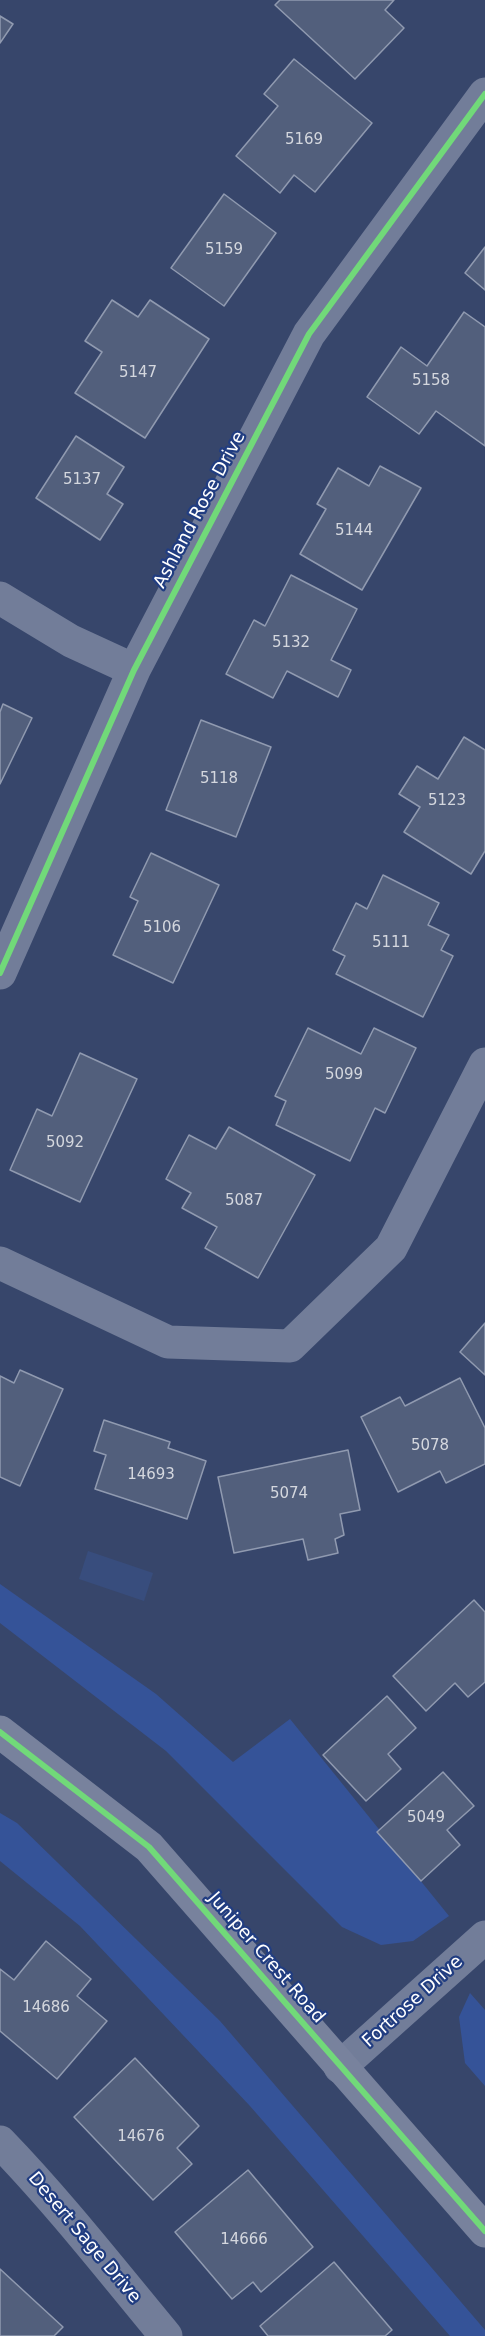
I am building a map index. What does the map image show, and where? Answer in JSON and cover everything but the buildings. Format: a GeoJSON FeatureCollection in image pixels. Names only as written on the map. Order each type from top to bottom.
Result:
{"type":"FeatureCollection","features":[{"type":"Feature","properties":{"kind":"street","name":"Ashland Rose Drive"},"geometry":{"type":"LineString","coordinates":[[0,974],[134,670],[309,334],[485,94]]}},
{"type":"Feature","properties":{"kind":"street"},"geometry":{"type":"LineString","coordinates":[[0,598],[61,636],[134,670]]}},
{"type":"Feature","properties":{"kind":"street"},"geometry":{"type":"LineString","coordinates":[[0,1263],[168,1342],[290,1346],[391,1248],[485,1064]]}},
{"type":"Feature","properties":{"kind":"street","name":"Juniper Crest Road"},"geometry":{"type":"LineString","coordinates":[[0,1732],[149,1846],[485,2231]]}},
{"type":"Feature","properties":{"kind":"street","name":"Fortrose Drive"},"geometry":{"type":"LineString","coordinates":[[340,2067],[485,1937]]}},
{"type":"Feature","properties":{"kind":"street","name":"Desert Sage Drive"},"geometry":{"type":"LineString","coordinates":[[0,2142],[81,2233],[166,2336]]}},
{"type":"Feature","properties":{"kind":"shaded area"},"geometry":{"type":"Polygon","coordinates":[[[88,1551],[153,1573],[144,1601],[79,1579],[88,1551]]]}},
{"type":"Feature","properties":{"kind":"shaded area"},"geometry":{"type":"Polygon","coordinates":[[[0,1584],[156,1694],[233,1762],[290,1719],[449,1916],[413,1941],[381,1945],[342,1927],[166,1751],[0,1623],[0,1584]]]}},
{"type":"Feature","properties":{"kind":"shaded area"},"geometry":{"type":"Polygon","coordinates":[[[0,1813],[17,1823],[220,2021],[485,2330],[485,2336],[450,2336],[250,2106],[80,1926],[0,1861],[0,1813]]]}},
{"type":"Feature","properties":{"kind":"shaded area"},"geometry":{"type":"Polygon","coordinates":[[[470,1993],[485,2010],[485,2086],[465,2063],[459,2017],[470,1993]]]}},
{"type":"Feature","properties":{"kind":"cycle path"},"geometry":{"type":"LineString","coordinates":[[0,973],[134,670],[309,334],[485,94]]}},
{"type":"Feature","properties":{"kind":"cycle path"},"geometry":{"type":"LineString","coordinates":[[0,1732],[149,1847],[485,2231]]}}]}
